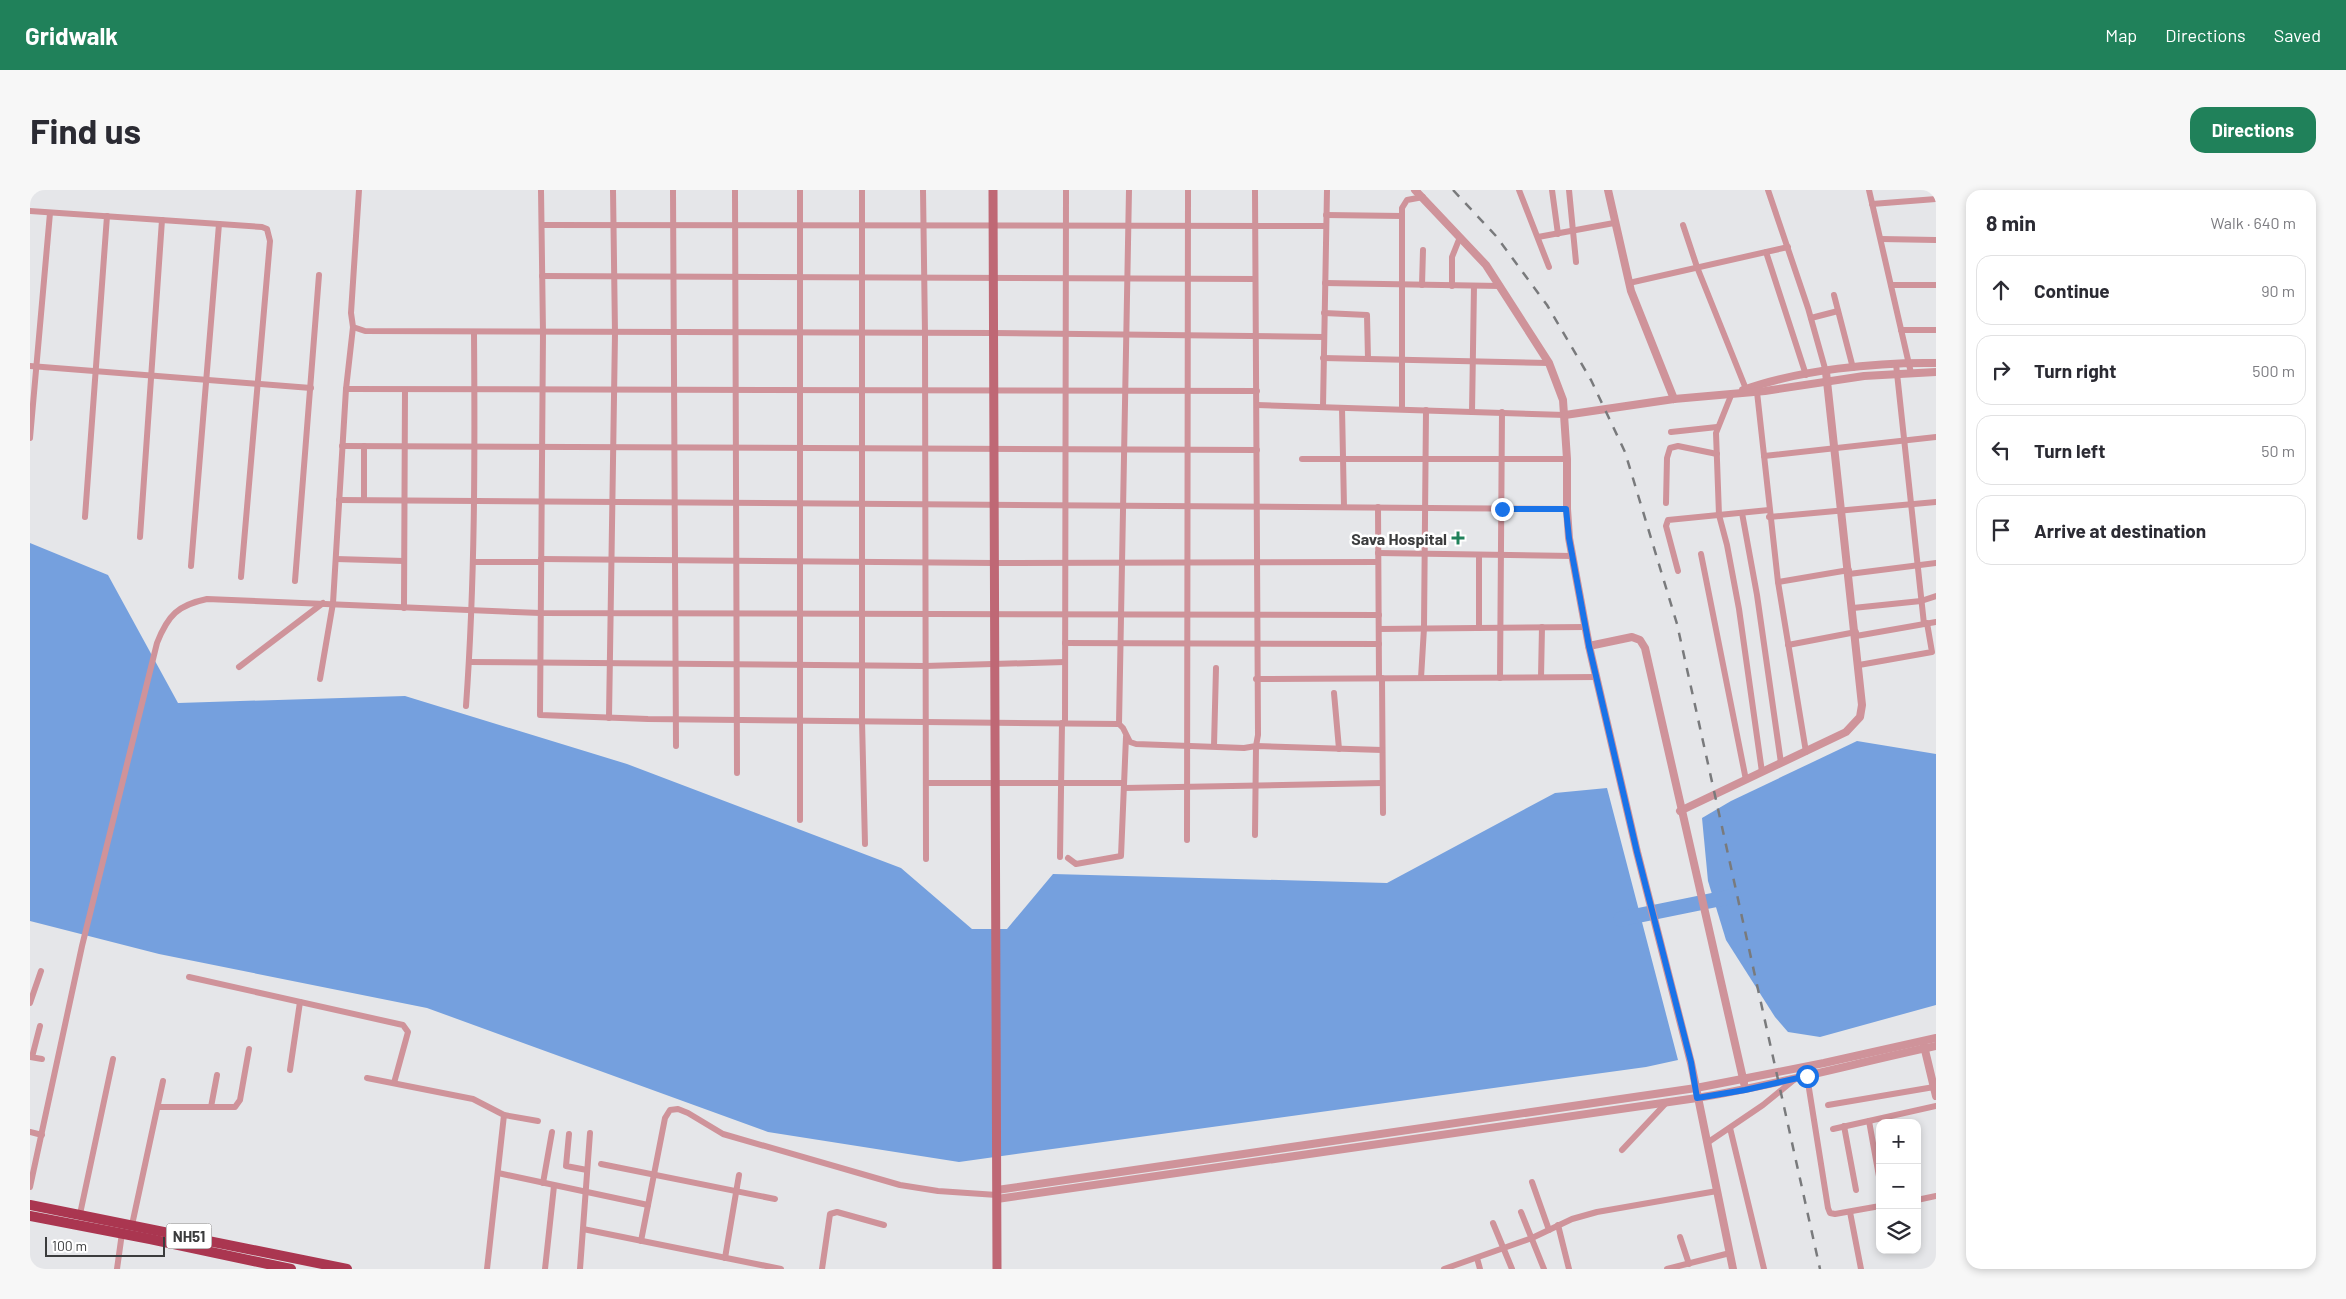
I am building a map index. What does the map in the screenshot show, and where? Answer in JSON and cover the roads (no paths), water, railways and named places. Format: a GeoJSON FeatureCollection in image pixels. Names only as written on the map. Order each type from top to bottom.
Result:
{"type":"FeatureCollection","features":[{"type":"Feature","properties":{"kind":"highway","name":"NH51"},"geometry":{"type":"LineString","coordinates":[[30,1205],[347,1269]]}},
{"type":"Feature","properties":{"kind":"highway","name":"NH51"},"geometry":{"type":"LineString","coordinates":[[30,1216],[291,1269]]}},
{"type":"Feature","properties":{"kind":"main road"},"geometry":{"type":"LineString","coordinates":[[993,190],[997,1269]]}},
{"type":"Feature","properties":{"kind":"street"},"geometry":{"type":"LineString","coordinates":[[320,679],[333,604],[346,390],[353,327],[351,313],[359,190]]}},
{"type":"Feature","properties":{"kind":"street"},"geometry":{"type":"LineString","coordinates":[[541,190],[543,333],[540,715],[676,720],[1119,724],[1124,728],[1126,736],[1121,856],[1076,864],[1068,858]]}},
{"type":"Feature","properties":{"kind":"street"},"geometry":{"type":"LineString","coordinates":[[609,718],[615,333],[613,190]]}},
{"type":"Feature","properties":{"kind":"street"},"geometry":{"type":"LineString","coordinates":[[673,190],[676,746]]}},
{"type":"Feature","properties":{"kind":"street"},"geometry":{"type":"LineString","coordinates":[[735,190],[737,773]]}},
{"type":"Feature","properties":{"kind":"street"},"geometry":{"type":"LineString","coordinates":[[800,190],[800,820]]}},
{"type":"Feature","properties":{"kind":"street"},"geometry":{"type":"LineString","coordinates":[[862,190],[862,721],[865,844]]}},
{"type":"Feature","properties":{"kind":"street"},"geometry":{"type":"LineString","coordinates":[[923,190],[926,859]]}},
{"type":"Feature","properties":{"kind":"street"},"geometry":{"type":"LineString","coordinates":[[1060,857],[1066,643],[1066,190]]}},
{"type":"Feature","properties":{"kind":"street"},"geometry":{"type":"LineString","coordinates":[[1119,724],[1129,190]]}},
{"type":"Feature","properties":{"kind":"street"},"geometry":{"type":"LineString","coordinates":[[1187,840],[1188,190]]}},
{"type":"Feature","properties":{"kind":"street"},"geometry":{"type":"LineString","coordinates":[[1255,190],[1257,391],[1256,679],[1258,735],[1256,746],[1255,836]]}},
{"type":"Feature","properties":{"kind":"street"},"geometry":{"type":"LineString","coordinates":[[1323,407],[1327,190]]}},
{"type":"Feature","properties":{"kind":"street"},"geometry":{"type":"LineString","coordinates":[[1415,190],[1424,197],[1486,265],[1549,363],[1563,400],[1568,459],[1566,509],[1589,646],[1637,852],[1691,1062],[1733,1269]]}},
{"type":"Feature","properties":{"kind":"street"},"geometry":{"type":"LineString","coordinates":[[1519,190],[1550,267]]}},
{"type":"Feature","properties":{"kind":"street"},"geometry":{"type":"LineString","coordinates":[[1552,190],[1558,234]]}},
{"type":"Feature","properties":{"kind":"street"},"geometry":{"type":"LineString","coordinates":[[1568,190],[1576,262]]}},
{"type":"Feature","properties":{"kind":"street"},"geometry":{"type":"LineString","coordinates":[[1608,190],[1628,283],[1674,399]]}},
{"type":"Feature","properties":{"kind":"street"},"geometry":{"type":"LineString","coordinates":[[1680,811],[1846,732],[1860,717],[1862,705],[1856,634],[1826,372],[1811,318],[1768,190]]}},
{"type":"Feature","properties":{"kind":"street"},"geometry":{"type":"LineString","coordinates":[[1869,190],[1911,373]]}},
{"type":"Feature","properties":{"kind":"street"},"geometry":{"type":"LineString","coordinates":[[1402,410],[1402,216],[1404,203],[1424,197]]}},
{"type":"Feature","properties":{"kind":"street"},"geometry":{"type":"LineString","coordinates":[[1872,204],[1936,199]]}},
{"type":"Feature","properties":{"kind":"street"},"geometry":{"type":"LineString","coordinates":[[30,211],[262,227],[270,234],[241,577]]}},
{"type":"Feature","properties":{"kind":"street"},"geometry":{"type":"LineString","coordinates":[[30,438],[33,366],[50,213]]}},
{"type":"Feature","properties":{"kind":"street"},"geometry":{"type":"LineString","coordinates":[[1326,215],[1402,216]]}},
{"type":"Feature","properties":{"kind":"street"},"geometry":{"type":"LineString","coordinates":[[85,517],[107,216]]}},
{"type":"Feature","properties":{"kind":"street"},"geometry":{"type":"LineString","coordinates":[[140,537],[162,220]]}},
{"type":"Feature","properties":{"kind":"street"},"geometry":{"type":"LineString","coordinates":[[1538,237],[1614,223]]}},
{"type":"Feature","properties":{"kind":"street"},"geometry":{"type":"LineString","coordinates":[[191,566],[219,224]]}},
{"type":"Feature","properties":{"kind":"street"},"geometry":{"type":"LineString","coordinates":[[542,225],[1326,226]]}},
{"type":"Feature","properties":{"kind":"street"},"geometry":{"type":"LineString","coordinates":[[1683,225],[1697,267],[1746,389]]}},
{"type":"Feature","properties":{"kind":"street"},"geometry":{"type":"LineString","coordinates":[[1452,286],[1452,257],[1460,237]]}},
{"type":"Feature","properties":{"kind":"street"},"geometry":{"type":"LineString","coordinates":[[1881,239],[1936,240]]}},
{"type":"Feature","properties":{"kind":"street"},"geometry":{"type":"LineString","coordinates":[[1628,283],[1788,247]]}},
{"type":"Feature","properties":{"kind":"street"},"geometry":{"type":"LineString","coordinates":[[1422,285],[1423,250]]}},
{"type":"Feature","properties":{"kind":"street"},"geometry":{"type":"LineString","coordinates":[[1766,252],[1806,375]]}},
{"type":"Feature","properties":{"kind":"street"},"geometry":{"type":"LineString","coordinates":[[294,581],[319,275]]}},
{"type":"Feature","properties":{"kind":"street"},"geometry":{"type":"LineString","coordinates":[[542,276],[1255,279]]}},
{"type":"Feature","properties":{"kind":"street"},"geometry":{"type":"LineString","coordinates":[[1325,283],[1500,286]]}},
{"type":"Feature","properties":{"kind":"street"},"geometry":{"type":"LineString","coordinates":[[1891,285],[1936,284]]}},
{"type":"Feature","properties":{"kind":"street"},"geometry":{"type":"LineString","coordinates":[[1472,412],[1474,286]]}},
{"type":"Feature","properties":{"kind":"street"},"geometry":{"type":"LineString","coordinates":[[1834,295],[1853,368]]}},
{"type":"Feature","properties":{"kind":"street"},"geometry":{"type":"LineString","coordinates":[[1811,318],[1838,311]]}},
{"type":"Feature","properties":{"kind":"street"},"geometry":{"type":"LineString","coordinates":[[1324,313],[1367,315],[1368,359]]}},
{"type":"Feature","properties":{"kind":"street"},"geometry":{"type":"LineString","coordinates":[[353,327],[366,331],[474,333],[993,333],[1324,337]]}},
{"type":"Feature","properties":{"kind":"street"},"geometry":{"type":"LineString","coordinates":[[1902,330],[1936,330]]}},
{"type":"Feature","properties":{"kind":"street"},"geometry":{"type":"LineString","coordinates":[[466,706],[473,612],[475,501],[474,333]]}},
{"type":"Feature","properties":{"kind":"street"},"geometry":{"type":"LineString","coordinates":[[1323,358],[1549,363]]}},
{"type":"Feature","properties":{"kind":"street"},"geometry":{"type":"LineString","coordinates":[[1762,772],[1739,609],[1719,515],[1717,427],[1734,393],[1761,383],[1853,368],[1909,363],[1936,363]]}},
{"type":"Feature","properties":{"kind":"street"},"geometry":{"type":"LineString","coordinates":[[1859,665],[1932,652],[1921,601],[1896,364]]}},
{"type":"Feature","properties":{"kind":"street"},"geometry":{"type":"LineString","coordinates":[[33,366],[311,388]]}},
{"type":"Feature","properties":{"kind":"street"},"geometry":{"type":"LineString","coordinates":[[1257,405],[1565,415],[1674,399],[1757,392],[1898,374],[1936,372]]}},
{"type":"Feature","properties":{"kind":"street"},"geometry":{"type":"LineString","coordinates":[[346,390],[1257,391]]}},
{"type":"Feature","properties":{"kind":"street"},"geometry":{"type":"LineString","coordinates":[[404,608],[405,390]]}},
{"type":"Feature","properties":{"kind":"street"},"geometry":{"type":"LineString","coordinates":[[1757,392],[1778,582],[1806,752]]}},
{"type":"Feature","properties":{"kind":"street"},"geometry":{"type":"LineString","coordinates":[[1342,408],[1344,507]]}},
{"type":"Feature","properties":{"kind":"street"},"geometry":{"type":"LineString","coordinates":[[1421,678],[1424,628],[1426,410]]}},
{"type":"Feature","properties":{"kind":"street"},"geometry":{"type":"LineString","coordinates":[[1500,678],[1502,412]]}},
{"type":"Feature","properties":{"kind":"street"},"geometry":{"type":"LineString","coordinates":[[1671,432],[1717,427]]}},
{"type":"Feature","properties":{"kind":"street"},"geometry":{"type":"LineString","coordinates":[[1764,456],[1936,437]]}},
{"type":"Feature","properties":{"kind":"street"},"geometry":{"type":"LineString","coordinates":[[342,446],[1257,450]]}},
{"type":"Feature","properties":{"kind":"street"},"geometry":{"type":"LineString","coordinates":[[364,446],[364,500]]}},
{"type":"Feature","properties":{"kind":"street"},"geometry":{"type":"LineString","coordinates":[[1666,503],[1667,458],[1670,448],[1678,446],[1717,454]]}},
{"type":"Feature","properties":{"kind":"street"},"geometry":{"type":"LineString","coordinates":[[1302,459],[1568,459]]}},
{"type":"Feature","properties":{"kind":"street"},"geometry":{"type":"LineString","coordinates":[[339,500],[1566,509]]}},
{"type":"Feature","properties":{"kind":"street"},"geometry":{"type":"LineString","coordinates":[[1678,571],[1666,523],[1671,519],[1742,513],[1769,514],[1842,511],[1936,502]]}},
{"type":"Feature","properties":{"kind":"street"},"geometry":{"type":"LineString","coordinates":[[1378,507],[1383,813]]}},
{"type":"Feature","properties":{"kind":"street"},"geometry":{"type":"LineString","coordinates":[[1742,513],[1757,595],[1781,763]]}},
{"type":"Feature","properties":{"kind":"street"},"geometry":{"type":"LineString","coordinates":[[1378,554],[1573,556]]}},
{"type":"Feature","properties":{"kind":"street"},"geometry":{"type":"LineString","coordinates":[[1701,554],[1722,650],[1746,780]]}},
{"type":"Feature","properties":{"kind":"street"},"geometry":{"type":"LineString","coordinates":[[1479,555],[1479,628]]}},
{"type":"Feature","properties":{"kind":"street"},"geometry":{"type":"LineString","coordinates":[[336,559],[404,561]]}},
{"type":"Feature","properties":{"kind":"street"},"geometry":{"type":"LineString","coordinates":[[474,562],[611,559],[994,563],[1378,562]]}},
{"type":"Feature","properties":{"kind":"street"},"geometry":{"type":"LineString","coordinates":[[1778,582],[1849,572],[1936,564]]}},
{"type":"Feature","properties":{"kind":"street"},"geometry":{"type":"LineString","coordinates":[[1853,608],[1921,601],[1936,596]]}},
{"type":"Feature","properties":{"kind":"street"},"geometry":{"type":"LineString","coordinates":[[30,1187],[82,946],[157,643],[164,625],[172,614],[193,602],[207,599],[323,603],[473,612],[610,614],[1379,615]]}},
{"type":"Feature","properties":{"kind":"street"},"geometry":{"type":"LineString","coordinates":[[239,667],[323,603]]}},
{"type":"Feature","properties":{"kind":"street"},"geometry":{"type":"LineString","coordinates":[[1788,645],[1936,622]]}},
{"type":"Feature","properties":{"kind":"street"},"geometry":{"type":"LineString","coordinates":[[1541,677],[1542,627]]}},
{"type":"Feature","properties":{"kind":"street"},"geometry":{"type":"LineString","coordinates":[[1379,629],[1586,627]]}},
{"type":"Feature","properties":{"kind":"street"},"geometry":{"type":"LineString","coordinates":[[1589,646],[1632,637],[1640,640],[1645,648],[1680,811],[1745,1090]]}},
{"type":"Feature","properties":{"kind":"street"},"geometry":{"type":"LineString","coordinates":[[1066,643],[1379,644]]}},
{"type":"Feature","properties":{"kind":"street"},"geometry":{"type":"LineString","coordinates":[[469,662],[862,666],[1065,662]]}},
{"type":"Feature","properties":{"kind":"street"},"geometry":{"type":"LineString","coordinates":[[1214,746],[1216,668]]}},
{"type":"Feature","properties":{"kind":"street"},"geometry":{"type":"LineString","coordinates":[[1256,679],[1597,677]]}},
{"type":"Feature","properties":{"kind":"street"},"geometry":{"type":"LineString","coordinates":[[1334,693],[1339,749]]}},
{"type":"Feature","properties":{"kind":"street"},"geometry":{"type":"LineString","coordinates":[[1126,736],[1130,742],[1136,744],[1382,750]]}},
{"type":"Feature","properties":{"kind":"street"},"geometry":{"type":"LineString","coordinates":[[926,783],[1061,783],[1187,788],[1256,784],[1382,783]]}},
{"type":"Feature","properties":{"kind":"street"},"geometry":{"type":"LineString","coordinates":[[30,1003],[41,971]]}},
{"type":"Feature","properties":{"kind":"street"},"geometry":{"type":"LineString","coordinates":[[189,977],[397,1023],[406,1028],[408,1032],[394,1083]]}},
{"type":"Feature","properties":{"kind":"street"},"geometry":{"type":"LineString","coordinates":[[290,1070],[300,1002]]}},
{"type":"Feature","properties":{"kind":"street"},"geometry":{"type":"LineString","coordinates":[[40,1026],[31,1057],[42,1059]]}},
{"type":"Feature","properties":{"kind":"street"},"geometry":{"type":"LineString","coordinates":[[641,1240],[664,1118],[670,1110],[688,1113],[722,1134],[900,1185],[938,1191],[997,1195],[1508,1125],[1745,1090],[1794,1080],[1924,1045],[1936,1038]]}},
{"type":"Feature","properties":{"kind":"street"},"geometry":{"type":"LineString","coordinates":[[1924,1045],[1936,1096]]}},
{"type":"Feature","properties":{"kind":"street"},"geometry":{"type":"LineString","coordinates":[[997,1195],[1696,1088],[1924,1045],[1936,1046]]}},
{"type":"Feature","properties":{"kind":"street"},"geometry":{"type":"LineString","coordinates":[[158,1107],[235,1107],[239,1104],[250,1049]]}},
{"type":"Feature","properties":{"kind":"street"},"geometry":{"type":"LineString","coordinates":[[80,1214],[113,1059]]}},
{"type":"Feature","properties":{"kind":"street"},"geometry":{"type":"LineString","coordinates":[[1707,1143],[1730,1128],[1811,1066]]}},
{"type":"Feature","properties":{"kind":"street"},"geometry":{"type":"LineString","coordinates":[[211,1106],[217,1075]]}},
{"type":"Feature","properties":{"kind":"street"},"geometry":{"type":"LineString","coordinates":[[1807,1076],[1830,1212],[1835,1214],[1876,1207]]}},
{"type":"Feature","properties":{"kind":"street"},"geometry":{"type":"LineString","coordinates":[[367,1078],[473,1099],[504,1115],[538,1121]]}},
{"type":"Feature","properties":{"kind":"street"},"geometry":{"type":"LineString","coordinates":[[132,1225],[163,1081]]}},
{"type":"Feature","properties":{"kind":"street"},"geometry":{"type":"LineString","coordinates":[[1828,1105],[1934,1087]]}},
{"type":"Feature","properties":{"kind":"street"},"geometry":{"type":"LineString","coordinates":[[1622,1150],[1666,1102]]}},
{"type":"Feature","properties":{"kind":"street"},"geometry":{"type":"LineString","coordinates":[[1833,1129],[1936,1106]]}},
{"type":"Feature","properties":{"kind":"street"},"geometry":{"type":"LineString","coordinates":[[1900,1114],[1901,1119]]}},
{"type":"Feature","properties":{"kind":"street"},"geometry":{"type":"LineString","coordinates":[[487,1269],[504,1115]]}},
{"type":"Feature","properties":{"kind":"street"},"geometry":{"type":"LineString","coordinates":[[1507,1116],[1508,1125]]}},
{"type":"Feature","properties":{"kind":"street"},"geometry":{"type":"LineString","coordinates":[[1869,1121],[1877,1164]]}},
{"type":"Feature","properties":{"kind":"street"},"geometry":{"type":"LineString","coordinates":[[1844,1126],[1856,1190]]}},
{"type":"Feature","properties":{"kind":"street"},"geometry":{"type":"LineString","coordinates":[[1730,1128],[1764,1269]]}},
{"type":"Feature","properties":{"kind":"street"},"geometry":{"type":"LineString","coordinates":[[30,1132],[42,1135]]}},
{"type":"Feature","properties":{"kind":"street"},"geometry":{"type":"LineString","coordinates":[[543,1183],[552,1132]]}},
{"type":"Feature","properties":{"kind":"street"},"geometry":{"type":"LineString","coordinates":[[580,1269],[590,1133]]}},
{"type":"Feature","properties":{"kind":"street"},"geometry":{"type":"LineString","coordinates":[[568,1134],[566,1166],[587,1170]]}},
{"type":"Feature","properties":{"kind":"street"},"geometry":{"type":"LineString","coordinates":[[601,1164],[775,1199]]}},
{"type":"Feature","properties":{"kind":"street"},"geometry":{"type":"LineString","coordinates":[[498,1173],[648,1205]]}},
{"type":"Feature","properties":{"kind":"street"},"geometry":{"type":"LineString","coordinates":[[725,1258],[738,1175]]}},
{"type":"Feature","properties":{"kind":"street"},"geometry":{"type":"LineString","coordinates":[[1532,1182],[1548,1230]]}},
{"type":"Feature","properties":{"kind":"street"},"geometry":{"type":"LineString","coordinates":[[545,1269],[554,1186]]}},
{"type":"Feature","properties":{"kind":"street"},"geometry":{"type":"LineString","coordinates":[[1447,1268],[1532,1238],[1558,1225],[1597,1212],[1717,1191]]}},
{"type":"Feature","properties":{"kind":"street"},"geometry":{"type":"LineString","coordinates":[[1921,1199],[1936,1196]]}},
{"type":"Feature","properties":{"kind":"street"},"geometry":{"type":"LineString","coordinates":[[822,1269],[830,1214],[836,1212],[884,1225]]}},
{"type":"Feature","properties":{"kind":"street"},"geometry":{"type":"LineString","coordinates":[[1521,1212],[1544,1269]]}},
{"type":"Feature","properties":{"kind":"street"},"geometry":{"type":"LineString","coordinates":[[1850,1212],[1861,1269]]}},
{"type":"Feature","properties":{"kind":"street"},"geometry":{"type":"LineString","coordinates":[[1493,1223],[1512,1269]]}},
{"type":"Feature","properties":{"kind":"street"},"geometry":{"type":"LineString","coordinates":[[1558,1225],[1569,1269]]}},
{"type":"Feature","properties":{"kind":"street"},"geometry":{"type":"LineString","coordinates":[[583,1229],[781,1269]]}},
{"type":"Feature","properties":{"kind":"street"},"geometry":{"type":"LineString","coordinates":[[117,1269],[122,1234]]}},
{"type":"Feature","properties":{"kind":"street"},"geometry":{"type":"LineString","coordinates":[[1680,1236],[1685,1266]]}},
{"type":"Feature","properties":{"kind":"street"},"geometry":{"type":"LineString","coordinates":[[1668,1269],[1730,1253]]}},
{"type":"Feature","properties":{"kind":"street"},"geometry":{"type":"LineString","coordinates":[[1477,1258],[1480,1269]]}},
{"type":"Feature","properties":{"kind":"water"},"geometry":{"type":"Polygon","coordinates":[[[30,543],[108,575],[178,703],[405,696],[627,764],[901,868],[972,929],[1007,929],[1053,874],[1387,883],[1555,793],[1607,788],[1678,1060],[1646,1067],[959,1162],[768,1132],[427,1008],[159,954],[30,921],[30,543]]]}},
{"type":"Feature","properties":{"kind":"water"},"geometry":{"type":"Polygon","coordinates":[[[1857,741],[1936,754],[1936,1005],[1820,1037],[1788,1032],[1775,1017],[1726,940],[1708,881],[1702,818],[1731,801],[1857,741]]]}},
{"type":"Feature","properties":{"kind":"waterway"},"geometry":{"type":"LineString","coordinates":[[1621,919],[1734,896]]}},
{"type":"Feature","properties":{"kind":"railway"},"geometry":{"type":"LineString","coordinates":[[1453,190],[1496,236],[1547,305],[1591,380],[1625,452],[1677,624],[1820,1269]]}},
{"type":"Feature","properties":{"kind":"place","name":"Sava Hospital"},"geometry":{"type":"Point","coordinates":[1458,538]}}]}
